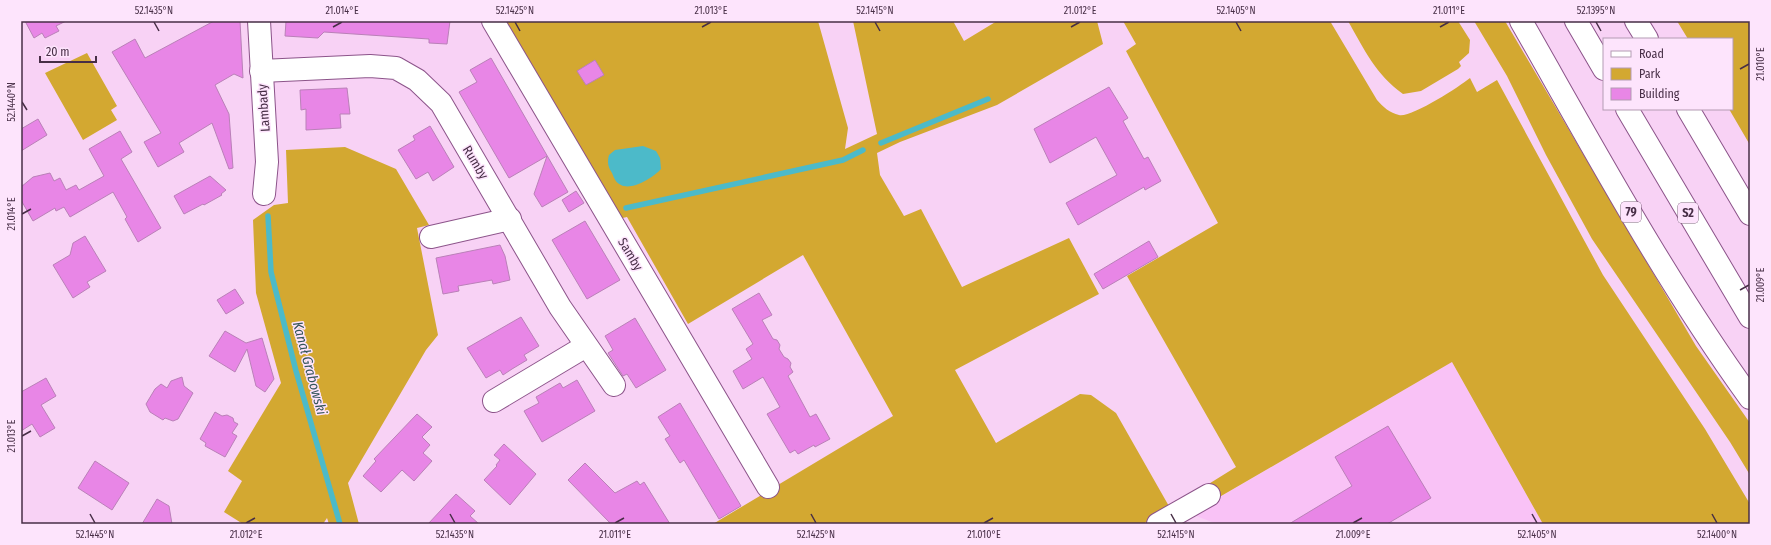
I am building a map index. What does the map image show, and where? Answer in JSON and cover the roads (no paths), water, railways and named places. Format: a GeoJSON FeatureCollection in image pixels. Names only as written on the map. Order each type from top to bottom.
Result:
{"type":"FeatureCollection","features":[{"type":"Feature","properties":{"kind":"main road","name":"Lambady"},"geometry":{"type":"LineString","coordinates":[[259,21],[266,162],[264,194]]}},
{"type":"Feature","properties":{"kind":"main road","name":"Samby"},"geometry":{"type":"LineString","coordinates":[[493,21],[768,487]]}},
{"type":"Feature","properties":{"kind":"main road","name":"79"},"geometry":{"type":"LineString","coordinates":[[1521,21],[1657,255],[1716,350],[1750,398]]}},
{"type":"Feature","properties":{"kind":"main road"},"geometry":{"type":"LineString","coordinates":[[1576,21],[1603,67]]}},
{"type":"Feature","properties":{"kind":"main road"},"geometry":{"type":"LineString","coordinates":[[1636,21],[1646,38]]}},
{"type":"Feature","properties":{"kind":"main road","name":"Rumby"},"geometry":{"type":"LineString","coordinates":[[261,71],[370,66],[396,68],[417,80],[441,103],[543,277],[586,346],[614,385]]}},
{"type":"Feature","properties":{"kind":"main road","name":"S2"},"geometry":{"type":"LineString","coordinates":[[1628,110],[1750,317]]}},
{"type":"Feature","properties":{"kind":"main road"},"geometry":{"type":"LineString","coordinates":[[1689,110],[1750,214]]}},
{"type":"Feature","properties":{"kind":"main road"},"geometry":{"type":"LineString","coordinates":[[431,237],[510,219]]}},
{"type":"Feature","properties":{"kind":"main road"},"geometry":{"type":"LineString","coordinates":[[494,401],[586,346]]}},
{"type":"Feature","properties":{"kind":"main road"},"geometry":{"type":"LineString","coordinates":[[1158,524],[1209,495]]}},
{"type":"Feature","properties":{"kind":"water"},"geometry":{"type":"Polygon","coordinates":[[[643,146],[656,151],[660,158],[661,169],[653,176],[637,185],[626,186],[619,184],[615,180],[609,167],[609,155],[615,150],[643,146]]]}},
{"type":"Feature","properties":{"kind":"waterway"},"geometry":{"type":"LineString","coordinates":[[881,143],[988,99]]}},
{"type":"Feature","properties":{"kind":"waterway"},"geometry":{"type":"LineString","coordinates":[[626,208],[843,160],[863,150]]}},
{"type":"Feature","properties":{"kind":"waterway","name":"Kanał Grabowski"},"geometry":{"type":"LineString","coordinates":[[268,216],[271,272],[296,371],[340,524]]}}]}
